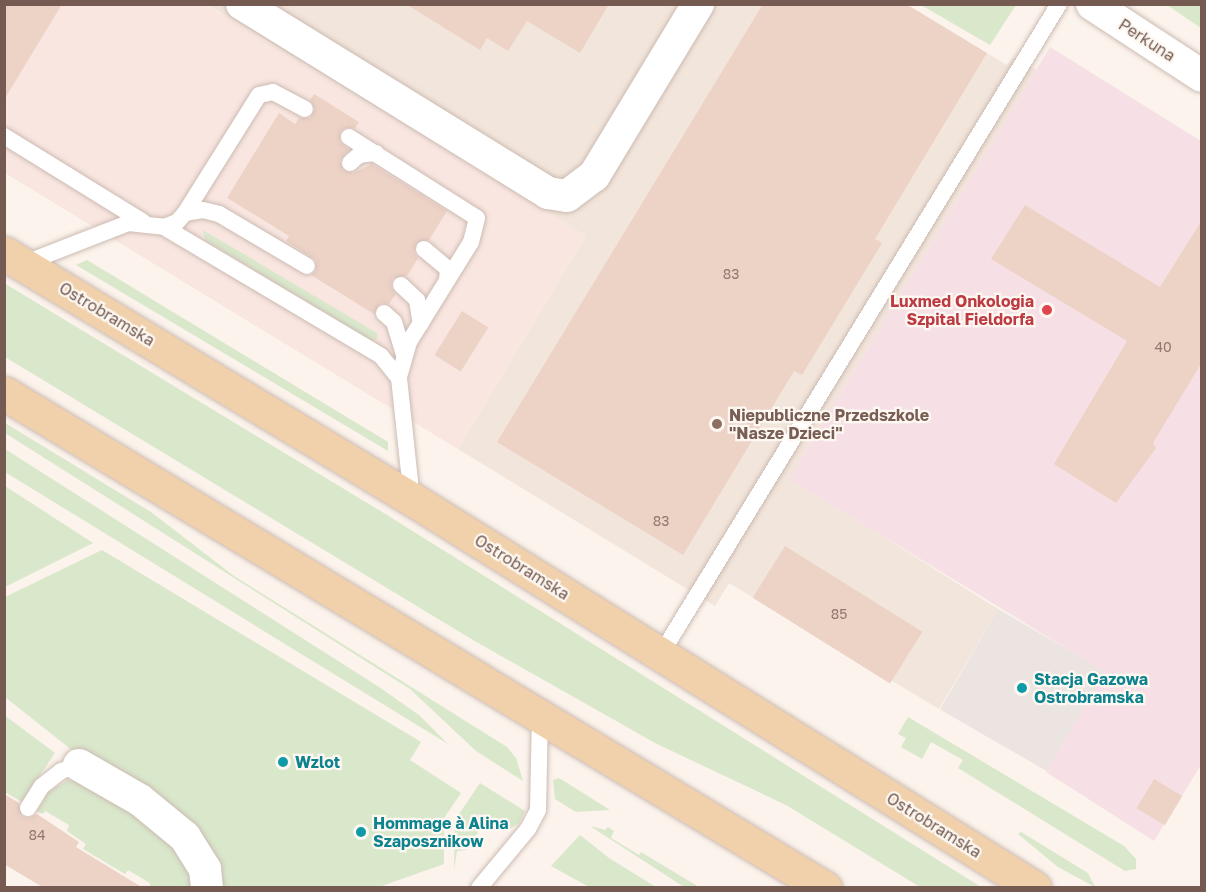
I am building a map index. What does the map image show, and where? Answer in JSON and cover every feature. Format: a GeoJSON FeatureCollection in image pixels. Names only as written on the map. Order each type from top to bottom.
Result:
{"type":"FeatureCollection","features":[{"type":"Feature","properties":{"kind":"main road","name":"Ostrobramska"},"geometry":{"type":"LineString","coordinates":[[14,258],[412,499],[1035,888]]}},
{"type":"Feature","properties":{"kind":"main road"},"geometry":{"type":"LineString","coordinates":[[4,393],[825,888]]}},
{"type":"Feature","properties":{"kind":"street"},"geometry":{"type":"LineString","coordinates":[[242,4],[548,193],[567,196],[594,176],[698,4]]}},
{"type":"Feature","properties":{"kind":"street","name":"Perkuna"},"geometry":{"type":"LineString","coordinates":[[1097,6],[1202,76]]}},
{"type":"Feature","properties":{"kind":"street"},"geometry":{"type":"LineString","coordinates":[[79,765],[140,800],[185,837],[205,869],[207,888]]}},
{"type":"Feature","properties":{"kind":"lane"},"geometry":{"type":"LineString","coordinates":[[661,654],[1059,4]]}},
{"type":"Feature","properties":{"kind":"lane"},"geometry":{"type":"LineString","coordinates":[[164,227],[177,222],[185,213],[259,94],[273,92],[305,109]]}},
{"type":"Feature","properties":{"kind":"lane"},"geometry":{"type":"LineString","coordinates":[[4,136],[144,223]]}},
{"type":"Feature","properties":{"kind":"lane"},"geometry":{"type":"LineString","coordinates":[[349,137],[477,218],[477,229],[404,355],[399,378],[412,499]]}},
{"type":"Feature","properties":{"kind":"lane"},"geometry":{"type":"LineString","coordinates":[[350,163],[358,155],[376,153]]}},
{"type":"Feature","properties":{"kind":"lane"},"geometry":{"type":"LineString","coordinates":[[185,213],[210,210],[291,251],[307,266]]}},
{"type":"Feature","properties":{"kind":"lane"},"geometry":{"type":"LineString","coordinates":[[14,258],[116,226],[144,223],[164,227],[381,356],[399,378]]}},
{"type":"Feature","properties":{"kind":"lane"},"geometry":{"type":"LineString","coordinates":[[423,249],[448,269],[447,280]]}},
{"type":"Feature","properties":{"kind":"lane"},"geometry":{"type":"LineString","coordinates":[[401,285],[417,300],[421,324]]}},
{"type":"Feature","properties":{"kind":"lane"},"geometry":{"type":"LineString","coordinates":[[384,313],[397,328],[404,355]]}},
{"type":"Feature","properties":{"kind":"lane"},"geometry":{"type":"LineString","coordinates":[[479,888],[528,829],[540,798],[540,715]]}},
{"type":"Feature","properties":{"kind":"lane"},"geometry":{"type":"LineString","coordinates":[[28,808],[42,786],[62,771],[79,765]]}},
{"type":"Feature","properties":{"kind":"shaded area"},"geometry":{"type":"Polygon","coordinates":[[[4,5],[207,5],[586,236],[458,449],[5,173],[4,5]]]}},
{"type":"Feature","properties":{"kind":"shaded area"},"geometry":{"type":"Polygon","coordinates":[[[208,5],[906,5],[1007,65],[1013,57],[1037,70],[790,478],[998,609],[939,709],[729,583],[715,606],[458,449],[586,236],[208,5]]]}},
{"type":"Feature","properties":{"kind":"shaded area","name":"Luxmed Onkologia Szpital Fieldorfa"},"geometry":{"type":"Polygon","coordinates":[[[1050,47],[1201,141],[1201,765],[1154,841],[1046,772],[1105,672],[789,479],[1050,47]]]}},
{"type":"Feature","properties":{"kind":"shaded area"},"geometry":{"type":"Polygon","coordinates":[[[998,609],[1105,671],[1047,771],[940,709],[998,609]]]}},
{"type":"Feature","properties":{"kind":"green space"},"geometry":{"type":"Polygon","coordinates":[[[921,5],[1016,5],[990,45],[921,5]]]}},
{"type":"Feature","properties":{"kind":"green space"},"geometry":{"type":"Polygon","coordinates":[[[1167,5],[1201,5],[1201,28],[1167,5]]]}},
{"type":"Feature","properties":{"kind":"green space"},"geometry":{"type":"Polygon","coordinates":[[[203,230],[377,333],[377,339],[372,341],[205,240],[203,230]]]}},
{"type":"Feature","properties":{"kind":"green space"},"geometry":{"type":"Polygon","coordinates":[[[87,260],[388,442],[388,451],[76,265],[87,260]]]}},
{"type":"Feature","properties":{"kind":"green space"},"geometry":{"type":"Polygon","coordinates":[[[4,283],[387,515],[981,887],[920,887],[786,805],[655,743],[473,640],[5,357],[4,283]]]}},
{"type":"Feature","properties":{"kind":"green space"},"geometry":{"type":"Polygon","coordinates":[[[5,423],[151,512],[234,576],[507,747],[516,758],[523,781],[476,751],[410,689],[5,433],[5,423]]]}},
{"type":"Feature","properties":{"kind":"green space"},"geometry":{"type":"Polygon","coordinates":[[[5,449],[379,687],[419,715],[448,744],[5,472],[5,449]]]}},
{"type":"Feature","properties":{"kind":"green space"},"geometry":{"type":"Polygon","coordinates":[[[5,486],[93,543],[5,587],[5,486]]]}},
{"type":"Feature","properties":{"kind":"green space"},"geometry":{"type":"Polygon","coordinates":[[[102,550],[421,742],[410,760],[461,793],[444,818],[444,864],[379,887],[215,887],[73,751],[5,697],[5,597],[102,550]]]}},
{"type":"Feature","properties":{"kind":"green space"},"geometry":{"type":"Polygon","coordinates":[[[4,715],[55,753],[22,802],[5,792],[4,715]]]}},
{"type":"Feature","properties":{"kind":"green space"},"geometry":{"type":"Polygon","coordinates":[[[908,717],[1124,846],[1136,859],[1136,869],[1125,871],[958,768],[963,760],[931,742],[922,759],[901,747],[906,738],[898,734],[908,717]]]}},
{"type":"Feature","properties":{"kind":"green space"},"geometry":{"type":"Polygon","coordinates":[[[559,778],[610,810],[576,812],[555,799],[553,780],[559,778]]]}},
{"type":"Feature","properties":{"kind":"green space"},"geometry":{"type":"Polygon","coordinates":[[[68,780],[80,781],[176,840],[190,871],[192,887],[150,887],[150,883],[128,870],[125,874],[83,849],[86,844],[67,831],[69,825],[45,811],[43,814],[37,811],[48,792],[68,780]]]}},
{"type":"Feature","properties":{"kind":"green space"},"geometry":{"type":"Polygon","coordinates":[[[480,783],[525,811],[519,823],[511,828],[478,829],[477,839],[467,839],[466,850],[457,851],[454,870],[455,820],[480,783]]]}},
{"type":"Feature","properties":{"kind":"green space"},"geometry":{"type":"Polygon","coordinates":[[[590,826],[605,830],[608,827],[614,831],[611,838],[639,855],[641,852],[699,887],[684,887],[590,826]]]}},
{"type":"Feature","properties":{"kind":"green space"},"geometry":{"type":"Polygon","coordinates":[[[1021,832],[1088,873],[1095,887],[1058,867],[1018,834],[1021,832]]]}},
{"type":"Feature","properties":{"kind":"green space"},"geometry":{"type":"Polygon","coordinates":[[[580,835],[609,858],[656,887],[589,887],[551,866],[580,835]]]}},
{"type":"Feature","properties":{"kind":"building"},"geometry":{"type":"Polygon","coordinates":[[[4,4],[62,4],[4,100],[4,4]]]}},
{"type":"Feature","properties":{"kind":"building"},"geometry":{"type":"Polygon","coordinates":[[[406,4],[609,4],[580,53],[527,21],[508,51],[487,38],[480,50],[406,4]]]}},
{"type":"Feature","properties":{"kind":"building"},"geometry":{"type":"Polygon","coordinates":[[[763,4],[906,4],[987,53],[875,239],[882,243],[802,375],[794,371],[683,555],[497,442],[763,4]]]}},
{"type":"Feature","properties":{"kind":"building"},"geometry":{"type":"Polygon","coordinates":[[[314,94],[359,122],[355,128],[345,128],[340,132],[340,142],[349,150],[340,160],[343,170],[353,173],[372,164],[447,211],[429,240],[416,243],[414,252],[418,258],[407,276],[393,278],[391,287],[396,294],[389,304],[380,303],[374,314],[311,275],[316,271],[316,260],[286,241],[289,236],[227,198],[279,113],[295,124],[299,118],[310,118],[315,109],[310,100],[314,94]]]}},
{"type":"Feature","properties":{"kind":"building"},"geometry":{"type":"Polygon","coordinates":[[[1025,205],[1160,287],[1202,220],[1202,362],[1153,443],[1156,448],[1116,503],[1054,464],[1127,341],[991,259],[1025,205]]]}},
{"type":"Feature","properties":{"kind":"building"},"geometry":{"type":"Polygon","coordinates":[[[462,311],[488,327],[461,372],[434,355],[462,311]]]}},
{"type":"Feature","properties":{"kind":"building"},"geometry":{"type":"Polygon","coordinates":[[[785,546],[922,632],[890,684],[753,598],[785,546]]]}},
{"type":"Feature","properties":{"kind":"building"},"geometry":{"type":"Polygon","coordinates":[[[1154,779],[1182,796],[1165,825],[1136,808],[1154,779]]]}},
{"type":"Feature","properties":{"kind":"building"},"geometry":{"type":"Polygon","coordinates":[[[4,794],[19,803],[22,816],[28,818],[37,814],[79,842],[76,847],[143,888],[44,888],[4,864],[4,794]]]}},
{"type":"Feature","properties":{"kind":"place","name":"Luxmed Onkologia Szpital Fieldorfa"},"geometry":{"type":"Point","coordinates":[1047,310]}},
{"type":"Feature","properties":{"kind":"place","name":"Niepubliczne Przedszkole \"Nasze Dzieci\""},"geometry":{"type":"Point","coordinates":[717,424]}},
{"type":"Feature","properties":{"kind":"place","name":"Stacja Gazowa Ostrobramska"},"geometry":{"type":"Point","coordinates":[1022,688]}},
{"type":"Feature","properties":{"kind":"place","name":"Wzlot"},"geometry":{"type":"Point","coordinates":[283,762]}},
{"type":"Feature","properties":{"kind":"place","name":"Hommage à Alina Szaposznikow"},"geometry":{"type":"Point","coordinates":[361,832]}}]}
